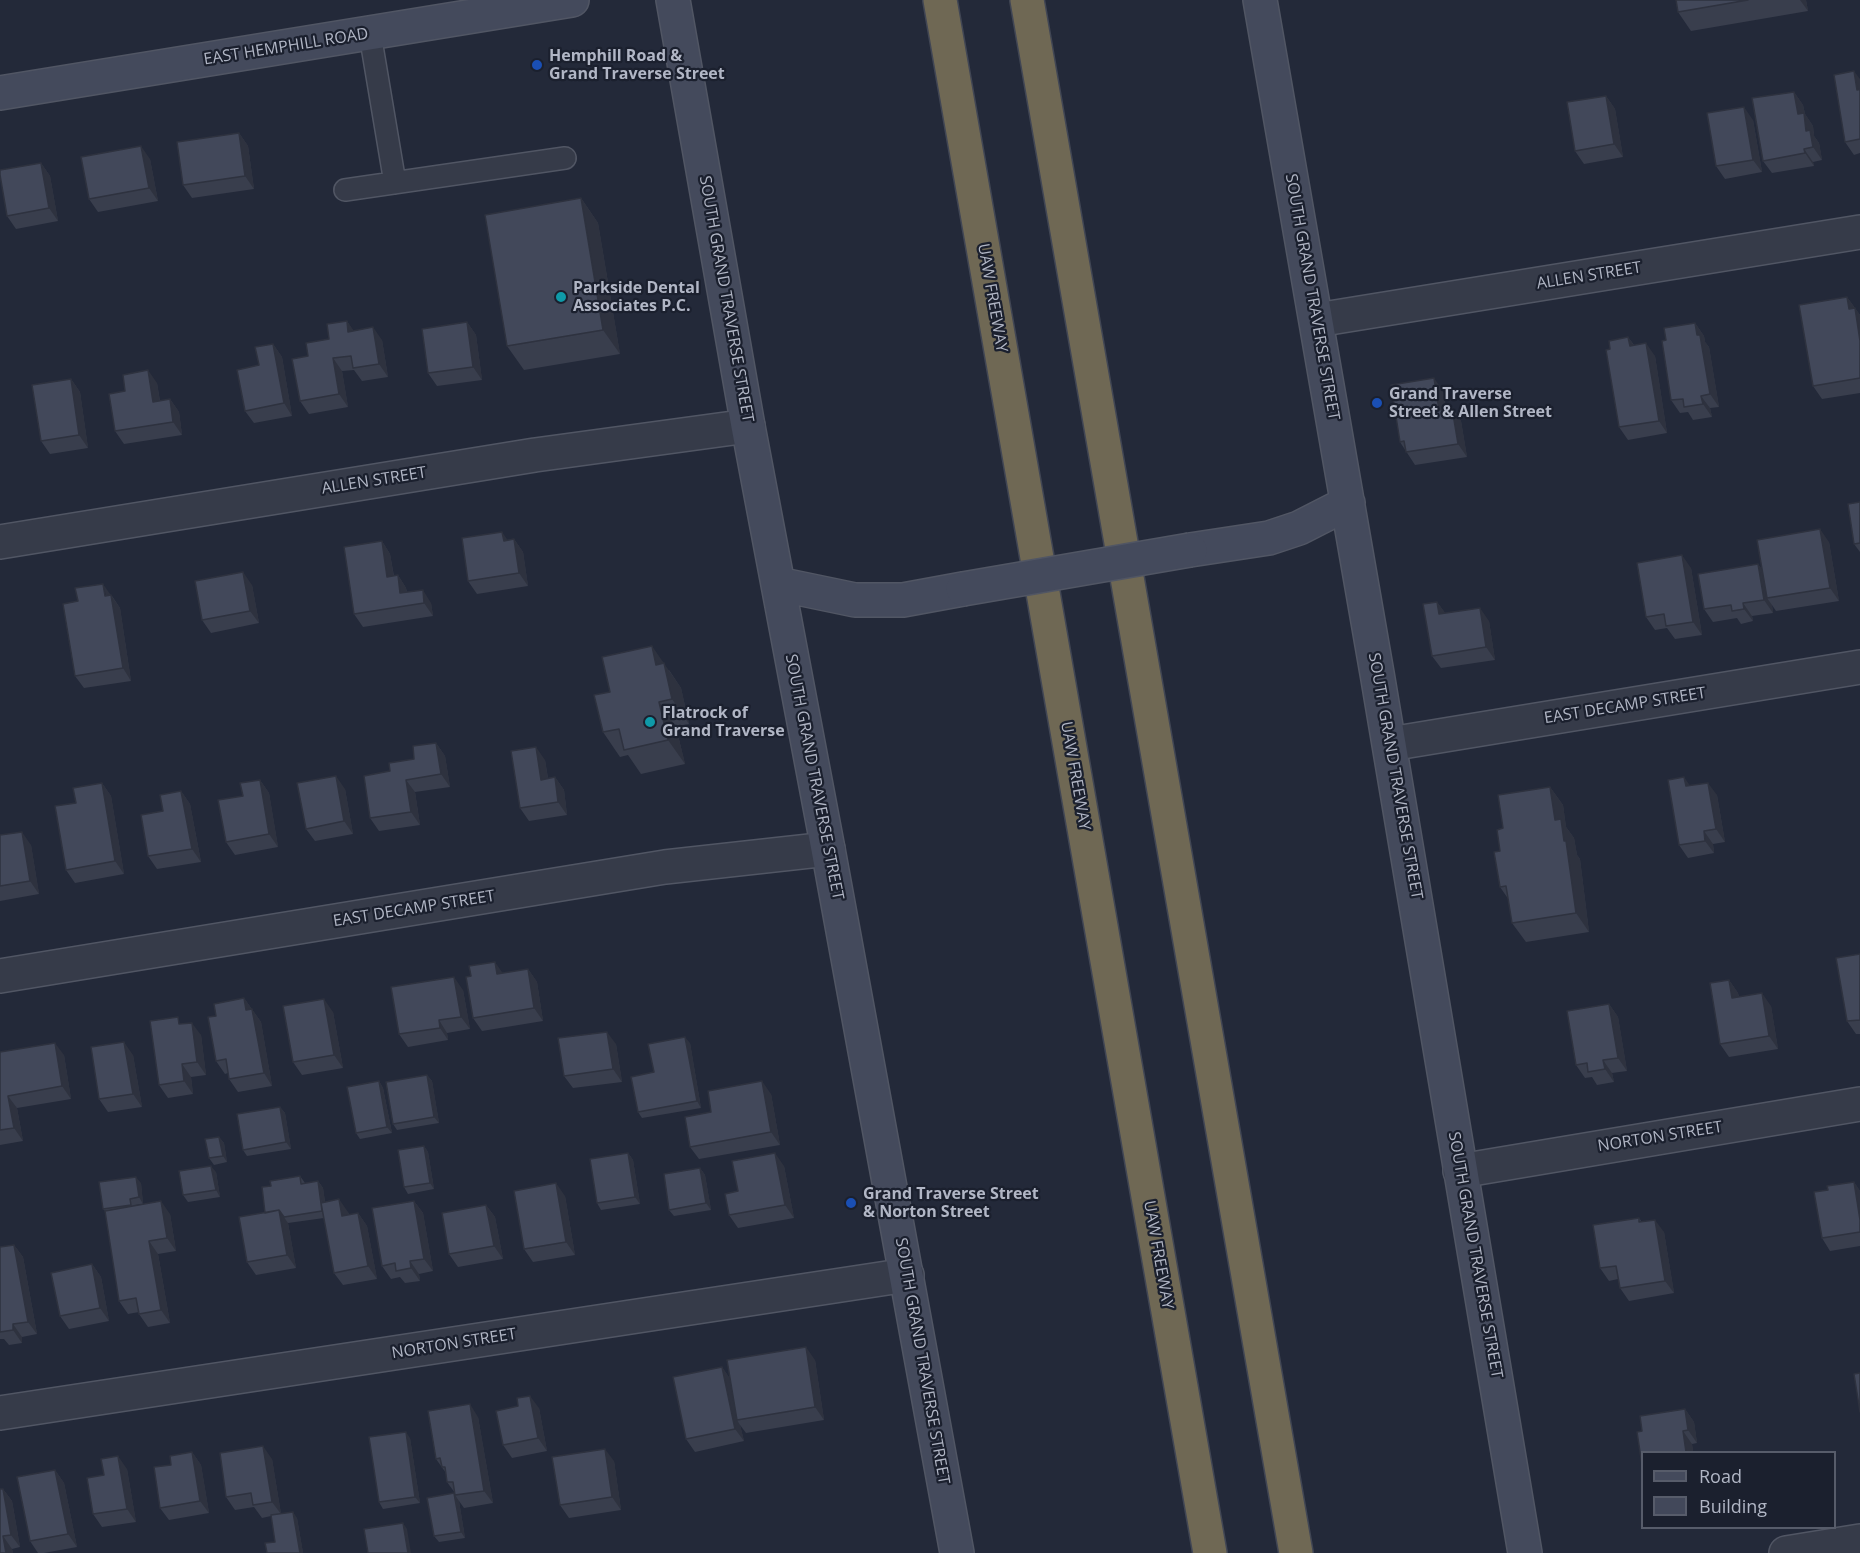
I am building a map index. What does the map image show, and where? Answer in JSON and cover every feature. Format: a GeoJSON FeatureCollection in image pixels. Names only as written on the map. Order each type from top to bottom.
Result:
{"type":"FeatureCollection","features":[{"type":"Feature","properties":{"kind":"highway","name":"UAW FREEWAY"},"geometry":{"type":"LineString","coordinates":[[940,0],[1210,1553]]}},
{"type":"Feature","properties":{"kind":"highway"},"geometry":{"type":"LineString","coordinates":[[1027,0],[1296,1553]]}},
{"type":"Feature","properties":{"kind":"main road","name":"EAST HEMPHILL ROAD"},"geometry":{"type":"LineString","coordinates":[[0,93],[572,0]]}},
{"type":"Feature","properties":{"kind":"main road","name":"SOUTH GRAND TRAVERSE STREET"},"geometry":{"type":"LineString","coordinates":[[673,0],[748,426],[957,1553]]}},
{"type":"Feature","properties":{"kind":"main road","name":"SOUTH GRAND TRAVERSE STREET"},"geometry":{"type":"LineString","coordinates":[[1260,0],[1390,744],[1525,1553]]}},
{"type":"Feature","properties":{"kind":"main road"},"geometry":{"type":"LineString","coordinates":[[778,584],[855,600],[903,600],[1269,538],[1299,528],[1348,503]]}},
{"type":"Feature","properties":{"kind":"street","name":"ALLEN STREET"},"geometry":{"type":"LineString","coordinates":[[1317,321],[1860,232]]}},
{"type":"Feature","properties":{"kind":"street","name":"ALLEN STREET"},"geometry":{"type":"LineString","coordinates":[[0,542],[524,457],[748,426]]}},
{"type":"Feature","properties":{"kind":"street","name":"EAST DECAMP STREET"},"geometry":{"type":"LineString","coordinates":[[1390,744],[1860,667]]}},
{"type":"Feature","properties":{"kind":"street","name":"EAST DECAMP STREET"},"geometry":{"type":"LineString","coordinates":[[0,976],[665,867],[828,849]]}},
{"type":"Feature","properties":{"kind":"street","name":"NORTON STREET"},"geometry":{"type":"LineString","coordinates":[[1460,1171],[1860,1104]]}},
{"type":"Feature","properties":{"kind":"street","name":"NORTON STREET"},"geometry":{"type":"LineString","coordinates":[[0,1413],[907,1275]]}},
{"type":"Feature","properties":{"kind":"street"},"geometry":{"type":"LineString","coordinates":[[1786,1553],[1860,1541]]}},
{"type":"Feature","properties":{"kind":"lane"},"geometry":{"type":"LineString","coordinates":[[370,34],[395,183]]}},
{"type":"Feature","properties":{"kind":"lane"},"geometry":{"type":"LineString","coordinates":[[345,190],[565,158]]}},
{"type":"Feature","properties":{"kind":"building"},"geometry":{"type":"Polygon","coordinates":[[[1676,0],[1748,0],[1678,12],[1676,0]]]}},
{"type":"Feature","properties":{"kind":"building"},"geometry":{"type":"Polygon","coordinates":[[[1854,71],[1857,90],[1860,89],[1860,139],[1845,142],[1834,75],[1854,71]]]}},
{"type":"Feature","properties":{"kind":"building"},"geometry":{"type":"Polygon","coordinates":[[[1794,92],[1798,114],[1804,113],[1806,131],[1810,130],[1813,147],[1804,149],[1805,153],[1763,161],[1752,98],[1794,92]]]}},
{"type":"Feature","properties":{"kind":"building"},"geometry":{"type":"Polygon","coordinates":[[[1606,96],[1614,144],[1575,151],[1567,102],[1606,96]]]}},
{"type":"Feature","properties":{"kind":"building"},"geometry":{"type":"Polygon","coordinates":[[[1744,107],[1753,160],[1716,166],[1707,113],[1744,107]]]}},
{"type":"Feature","properties":{"kind":"building"},"geometry":{"type":"Polygon","coordinates":[[[239,133],[245,176],[183,185],[177,142],[239,133]]]}},
{"type":"Feature","properties":{"kind":"building"},"geometry":{"type":"Polygon","coordinates":[[[141,146],[149,188],[89,199],[81,157],[141,146]]]}},
{"type":"Feature","properties":{"kind":"building"},"geometry":{"type":"Polygon","coordinates":[[[41,163],[49,208],[7,216],[0,170],[41,163]]]}},
{"type":"Feature","properties":{"kind":"building","name":"Parkside Dental Associates P.C."},"geometry":{"type":"Polygon","coordinates":[[[581,198],[603,330],[507,346],[485,215],[581,198]]]}},
{"type":"Feature","properties":{"kind":"building"},"geometry":{"type":"Polygon","coordinates":[[[1847,297],[1849,309],[1855,308],[1860,341],[1860,378],[1813,386],[1799,305],[1847,297]]]}},
{"type":"Feature","properties":{"kind":"building"},"geometry":{"type":"Polygon","coordinates":[[[347,321],[348,332],[373,327],[379,364],[353,368],[351,356],[333,358],[339,394],[300,401],[292,359],[308,356],[306,343],[329,339],[327,324],[347,321]]]}},
{"type":"Feature","properties":{"kind":"building"},"geometry":{"type":"Polygon","coordinates":[[[467,322],[473,367],[428,373],[422,329],[467,322]]]}},
{"type":"Feature","properties":{"kind":"building"},"geometry":{"type":"Polygon","coordinates":[[[1695,323],[1697,335],[1700,335],[1710,394],[1701,396],[1703,404],[1684,407],[1683,399],[1671,400],[1662,341],[1666,340],[1664,328],[1695,323]]]}},
{"type":"Feature","properties":{"kind":"building"},"geometry":{"type":"Polygon","coordinates":[[[1628,337],[1630,346],[1646,343],[1659,421],[1619,427],[1606,350],[1610,349],[1609,341],[1628,337]]]}},
{"type":"Feature","properties":{"kind":"building"},"geometry":{"type":"Polygon","coordinates":[[[273,344],[284,403],[245,411],[237,370],[259,365],[255,347],[273,344]]]}},
{"type":"Feature","properties":{"kind":"building"},"geometry":{"type":"Polygon","coordinates":[[[148,370],[153,402],[170,399],[173,422],[115,431],[109,394],[125,391],[123,375],[148,370]]]}},
{"type":"Feature","properties":{"kind":"building"},"geometry":{"type":"Polygon","coordinates":[[[1434,378],[1439,410],[1452,408],[1458,444],[1406,452],[1404,441],[1400,442],[1391,385],[1434,378]]]}},
{"type":"Feature","properties":{"kind":"building"},"geometry":{"type":"Polygon","coordinates":[[[71,379],[79,435],[41,441],[32,385],[71,379]]]}},
{"type":"Feature","properties":{"kind":"building"},"geometry":{"type":"Polygon","coordinates":[[[1860,502],[1860,543],[1854,544],[1848,504],[1860,502]]]}},
{"type":"Feature","properties":{"kind":"building"},"geometry":{"type":"Polygon","coordinates":[[[1820,529],[1830,588],[1767,598],[1757,540],[1820,529]]]}},
{"type":"Feature","properties":{"kind":"building"},"geometry":{"type":"Polygon","coordinates":[[[502,532],[504,541],[514,539],[519,573],[468,581],[462,538],[502,532]]]}},
{"type":"Feature","properties":{"kind":"building"},"geometry":{"type":"Polygon","coordinates":[[[382,541],[387,577],[398,575],[400,593],[423,590],[424,603],[354,614],[344,547],[382,541]]]}},
{"type":"Feature","properties":{"kind":"building"},"geometry":{"type":"Polygon","coordinates":[[[1682,555],[1693,622],[1666,626],[1664,614],[1646,617],[1637,563],[1682,555]]]}},
{"type":"Feature","properties":{"kind":"building"},"geometry":{"type":"Polygon","coordinates":[[[1758,564],[1764,600],[1743,603],[1744,609],[1732,611],[1731,605],[1704,609],[1698,574],[1758,564]]]}},
{"type":"Feature","properties":{"kind":"building"},"geometry":{"type":"Polygon","coordinates":[[[243,572],[250,611],[202,620],[195,581],[243,572]]]}},
{"type":"Feature","properties":{"kind":"building"},"geometry":{"type":"Polygon","coordinates":[[[103,584],[105,596],[111,595],[123,668],[75,676],[63,604],[78,601],[75,588],[103,584]]]}},
{"type":"Feature","properties":{"kind":"building"},"geometry":{"type":"Polygon","coordinates":[[[1437,602],[1439,614],[1480,608],[1486,647],[1432,656],[1423,604],[1437,602]]]}},
{"type":"Feature","properties":{"kind":"building"},"geometry":{"type":"Polygon","coordinates":[[[652,646],[656,665],[664,663],[672,699],[659,702],[668,740],[624,750],[619,729],[603,732],[594,695],[610,692],[602,657],[652,646]]]}},
{"type":"Feature","properties":{"kind":"building"},"geometry":{"type":"Polygon","coordinates":[[[436,743],[441,774],[406,780],[411,812],[370,818],[364,776],[390,771],[389,763],[414,759],[413,746],[436,743]]]}},
{"type":"Feature","properties":{"kind":"building"},"geometry":{"type":"Polygon","coordinates":[[[536,747],[541,780],[555,777],[558,802],[520,808],[511,751],[536,747]]]}},
{"type":"Feature","properties":{"kind":"building"},"geometry":{"type":"Polygon","coordinates":[[[336,776],[344,821],[306,829],[297,783],[336,776]]]}},
{"type":"Feature","properties":{"kind":"building"},"geometry":{"type":"Polygon","coordinates":[[[1684,777],[1686,786],[1708,783],[1716,829],[1704,831],[1705,841],[1679,845],[1668,780],[1684,777]]]}},
{"type":"Feature","properties":{"kind":"building"},"geometry":{"type":"Polygon","coordinates":[[[260,780],[269,834],[226,842],[218,800],[243,796],[240,783],[260,780]]]}},
{"type":"Feature","properties":{"kind":"building"},"geometry":{"type":"Polygon","coordinates":[[[102,783],[115,861],[66,870],[55,806],[76,803],[73,788],[102,783]]]}},
{"type":"Feature","properties":{"kind":"building"},"geometry":{"type":"Polygon","coordinates":[[[1550,787],[1555,820],[1561,819],[1564,841],[1566,841],[1576,913],[1512,923],[1506,886],[1500,887],[1494,852],[1500,851],[1497,830],[1503,828],[1498,795],[1550,787]]]}},
{"type":"Feature","properties":{"kind":"building"},"geometry":{"type":"Polygon","coordinates":[[[181,791],[192,849],[148,856],[141,815],[163,811],[160,795],[181,791]]]}},
{"type":"Feature","properties":{"kind":"building"},"geometry":{"type":"Polygon","coordinates":[[[22,832],[30,881],[0,886],[0,835],[22,832]]]}},
{"type":"Feature","properties":{"kind":"building"},"geometry":{"type":"Polygon","coordinates":[[[1860,954],[1860,1020],[1847,1021],[1836,958],[1860,954]]]}},
{"type":"Feature","properties":{"kind":"building"},"geometry":{"type":"Polygon","coordinates":[[[495,962],[497,974],[528,969],[534,1008],[473,1018],[466,977],[471,976],[469,966],[495,962]]]}},
{"type":"Feature","properties":{"kind":"building"},"geometry":{"type":"Polygon","coordinates":[[[454,977],[461,1017],[439,1020],[440,1028],[399,1034],[391,987],[454,977]]]}},
{"type":"Feature","properties":{"kind":"building"},"geometry":{"type":"Polygon","coordinates":[[[1729,980],[1732,998],[1762,993],[1769,1036],[1720,1044],[1710,983],[1729,980]]]}},
{"type":"Feature","properties":{"kind":"building"},"geometry":{"type":"Polygon","coordinates":[[[244,998],[246,1010],[252,1009],[264,1073],[229,1079],[226,1059],[216,1061],[208,1017],[216,1016],[214,1004],[244,998]]]}},
{"type":"Feature","properties":{"kind":"building"},"geometry":{"type":"Polygon","coordinates":[[[324,999],[334,1055],[293,1062],[283,1006],[324,999]]]}},
{"type":"Feature","properties":{"kind":"building"},"geometry":{"type":"Polygon","coordinates":[[[1609,1004],[1618,1058],[1603,1060],[1605,1069],[1588,1072],[1587,1063],[1576,1065],[1567,1011],[1609,1004]]]}},
{"type":"Feature","properties":{"kind":"building"},"geometry":{"type":"Polygon","coordinates":[[[178,1017],[179,1024],[192,1023],[197,1062],[182,1064],[184,1081],[159,1085],[150,1021],[178,1017]]]}},
{"type":"Feature","properties":{"kind":"building"},"geometry":{"type":"Polygon","coordinates":[[[607,1032],[613,1069],[564,1076],[558,1038],[607,1032]]]}},
{"type":"Feature","properties":{"kind":"building"},"geometry":{"type":"Polygon","coordinates":[[[685,1037],[697,1101],[638,1112],[631,1077],[654,1072],[648,1044],[685,1037]]]}},
{"type":"Feature","properties":{"kind":"building"},"geometry":{"type":"Polygon","coordinates":[[[124,1042],[133,1094],[99,1099],[91,1047],[124,1042]]]}},
{"type":"Feature","properties":{"kind":"building"},"geometry":{"type":"Polygon","coordinates":[[[55,1043],[62,1086],[8,1096],[14,1128],[0,1130],[0,1052],[55,1043]]]}},
{"type":"Feature","properties":{"kind":"building"},"geometry":{"type":"Polygon","coordinates":[[[427,1075],[434,1117],[393,1124],[386,1082],[427,1075]]]}},
{"type":"Feature","properties":{"kind":"building"},"geometry":{"type":"Polygon","coordinates":[[[379,1081],[387,1127],[356,1133],[347,1087],[379,1081]]]}},
{"type":"Feature","properties":{"kind":"building"},"geometry":{"type":"Polygon","coordinates":[[[762,1081],[771,1132],[690,1147],[685,1117],[711,1112],[708,1091],[762,1081]]]}},
{"type":"Feature","properties":{"kind":"building"},"geometry":{"type":"Polygon","coordinates":[[[280,1107],[286,1142],[243,1150],[237,1114],[280,1107]]]}},
{"type":"Feature","properties":{"kind":"building"},"geometry":{"type":"Polygon","coordinates":[[[219,1137],[223,1156],[209,1158],[205,1139],[219,1137]]]}},
{"type":"Feature","properties":{"kind":"building"},"geometry":{"type":"Polygon","coordinates":[[[424,1146],[430,1183],[404,1187],[398,1150],[424,1146]]]}},
{"type":"Feature","properties":{"kind":"building"},"geometry":{"type":"Polygon","coordinates":[[[628,1153],[635,1197],[597,1203],[590,1159],[628,1153]]]}},
{"type":"Feature","properties":{"kind":"building"},"geometry":{"type":"Polygon","coordinates":[[[775,1153],[785,1205],[729,1215],[725,1194],[738,1191],[732,1161],[775,1153]]]}},
{"type":"Feature","properties":{"kind":"building"},"geometry":{"type":"Polygon","coordinates":[[[211,1166],[216,1190],[183,1195],[179,1171],[211,1166]]]}},
{"type":"Feature","properties":{"kind":"building"},"geometry":{"type":"Polygon","coordinates":[[[700,1168],[706,1203],[669,1210],[664,1174],[700,1168]]]}},
{"type":"Feature","properties":{"kind":"building"},"geometry":{"type":"Polygon","coordinates":[[[300,1176],[301,1184],[318,1181],[322,1211],[284,1217],[279,1210],[265,1213],[262,1187],[271,1186],[270,1181],[300,1176]]]}},
{"type":"Feature","properties":{"kind":"building"},"geometry":{"type":"Polygon","coordinates":[[[136,1177],[139,1197],[130,1199],[131,1205],[103,1209],[99,1182],[136,1177]]]}},
{"type":"Feature","properties":{"kind":"building"},"geometry":{"type":"Polygon","coordinates":[[[1854,1182],[1860,1232],[1822,1238],[1814,1192],[1828,1190],[1827,1186],[1854,1182]]]}},
{"type":"Feature","properties":{"kind":"building"},"geometry":{"type":"Polygon","coordinates":[[[556,1183],[566,1242],[524,1249],[514,1191],[556,1183]]]}},
{"type":"Feature","properties":{"kind":"building"},"geometry":{"type":"Polygon","coordinates":[[[339,1199],[342,1216],[358,1213],[368,1266],[334,1273],[321,1203],[339,1199]]]}},
{"type":"Feature","properties":{"kind":"building"},"geometry":{"type":"Polygon","coordinates":[[[161,1201],[167,1238],[149,1241],[161,1310],[139,1314],[136,1298],[119,1301],[105,1211],[161,1201]]]}},
{"type":"Feature","properties":{"kind":"building"},"geometry":{"type":"Polygon","coordinates":[[[414,1201],[424,1259],[410,1261],[411,1268],[396,1271],[395,1263],[382,1266],[372,1208],[414,1201]]]}},
{"type":"Feature","properties":{"kind":"building"},"geometry":{"type":"Polygon","coordinates":[[[486,1205],[494,1246],[449,1254],[442,1213],[486,1205]]]}},
{"type":"Feature","properties":{"kind":"building"},"geometry":{"type":"Polygon","coordinates":[[[279,1210],[287,1255],[247,1262],[239,1217],[279,1210]]]}},
{"type":"Feature","properties":{"kind":"building"},"geometry":{"type":"Polygon","coordinates":[[[1639,1218],[1639,1222],[1655,1220],[1665,1281],[1620,1288],[1616,1266],[1600,1268],[1593,1225],[1639,1218]]]}},
{"type":"Feature","properties":{"kind":"building"},"geometry":{"type":"Polygon","coordinates":[[[14,1245],[28,1322],[13,1324],[13,1330],[0,1332],[0,1247],[14,1245]]]}},
{"type":"Feature","properties":{"kind":"building"},"geometry":{"type":"Polygon","coordinates":[[[92,1264],[100,1308],[60,1316],[51,1273],[92,1264]]]}},
{"type":"Feature","properties":{"kind":"building"},"geometry":{"type":"Polygon","coordinates":[[[806,1347],[815,1407],[737,1420],[727,1360],[806,1347]]]}},
{"type":"Feature","properties":{"kind":"building"},"geometry":{"type":"Polygon","coordinates":[[[722,1367],[735,1429],[686,1439],[673,1377],[722,1367]]]}},
{"type":"Feature","properties":{"kind":"building"},"geometry":{"type":"Polygon","coordinates":[[[1860,1373],[1860,1412],[1854,1374],[1860,1373]]]}},
{"type":"Feature","properties":{"kind":"building"},"geometry":{"type":"Polygon","coordinates":[[[530,1396],[538,1438],[503,1445],[496,1411],[518,1406],[517,1398],[530,1396]]]}},
{"type":"Feature","properties":{"kind":"building"},"geometry":{"type":"Polygon","coordinates":[[[470,1404],[484,1491],[455,1495],[453,1482],[447,1482],[445,1467],[442,1467],[440,1458],[436,1459],[428,1411],[470,1404]]]}},
{"type":"Feature","properties":{"kind":"building"},"geometry":{"type":"Polygon","coordinates":[[[1685,1409],[1688,1430],[1683,1431],[1686,1451],[1641,1451],[1641,1458],[1637,1432],[1642,1431],[1640,1416],[1685,1409]]]}},
{"type":"Feature","properties":{"kind":"building"},"geometry":{"type":"Polygon","coordinates":[[[406,1432],[415,1497],[379,1502],[369,1437],[406,1432]]]}},
{"type":"Feature","properties":{"kind":"building"},"geometry":{"type":"Polygon","coordinates":[[[263,1446],[272,1502],[253,1505],[251,1493],[226,1497],[220,1453],[263,1446]]]}},
{"type":"Feature","properties":{"kind":"building"},"geometry":{"type":"Polygon","coordinates":[[[605,1449],[612,1497],[560,1505],[552,1457],[605,1449]]]}},
{"type":"Feature","properties":{"kind":"building"},"geometry":{"type":"Polygon","coordinates":[[[192,1452],[200,1501],[160,1508],[154,1467],[171,1465],[170,1456],[192,1452]]]}},
{"type":"Feature","properties":{"kind":"building"},"geometry":{"type":"Polygon","coordinates":[[[118,1456],[127,1509],[93,1514],[87,1478],[104,1475],[101,1459],[118,1456]]]}},
{"type":"Feature","properties":{"kind":"building"},"geometry":{"type":"Polygon","coordinates":[[[55,1470],[68,1534],[30,1541],[17,1477],[55,1470]]]}},
{"type":"Feature","properties":{"kind":"building"},"geometry":{"type":"Polygon","coordinates":[[[0,1489],[3,1489],[11,1535],[3,1536],[6,1553],[0,1553],[0,1489]]]}},
{"type":"Feature","properties":{"kind":"building"},"geometry":{"type":"Polygon","coordinates":[[[454,1493],[461,1532],[434,1536],[427,1498],[454,1493]]]}},
{"type":"Feature","properties":{"kind":"building"},"geometry":{"type":"Polygon","coordinates":[[[293,1512],[300,1553],[267,1553],[265,1543],[275,1542],[271,1515],[293,1512]]]}},
{"type":"Feature","properties":{"kind":"building"},"geometry":{"type":"Polygon","coordinates":[[[403,1523],[408,1553],[368,1553],[364,1529],[403,1523]]]}},
{"type":"Feature","properties":{"kind":"place","name":"Hemphill Road & Grand Traverse Street"},"geometry":{"type":"Point","coordinates":[537,65]}},
{"type":"Feature","properties":{"kind":"place","name":"Parkside Dental Associates P.C."},"geometry":{"type":"Point","coordinates":[561,297]}},
{"type":"Feature","properties":{"kind":"place","name":"Grand Traverse Street & Allen Street"},"geometry":{"type":"Point","coordinates":[1377,403]}},
{"type":"Feature","properties":{"kind":"place","name":"Flatrock of Grand Traverse"},"geometry":{"type":"Point","coordinates":[650,722]}},
{"type":"Feature","properties":{"kind":"place","name":"Grand Traverse Street & Norton Street"},"geometry":{"type":"Point","coordinates":[851,1203]}}]}
